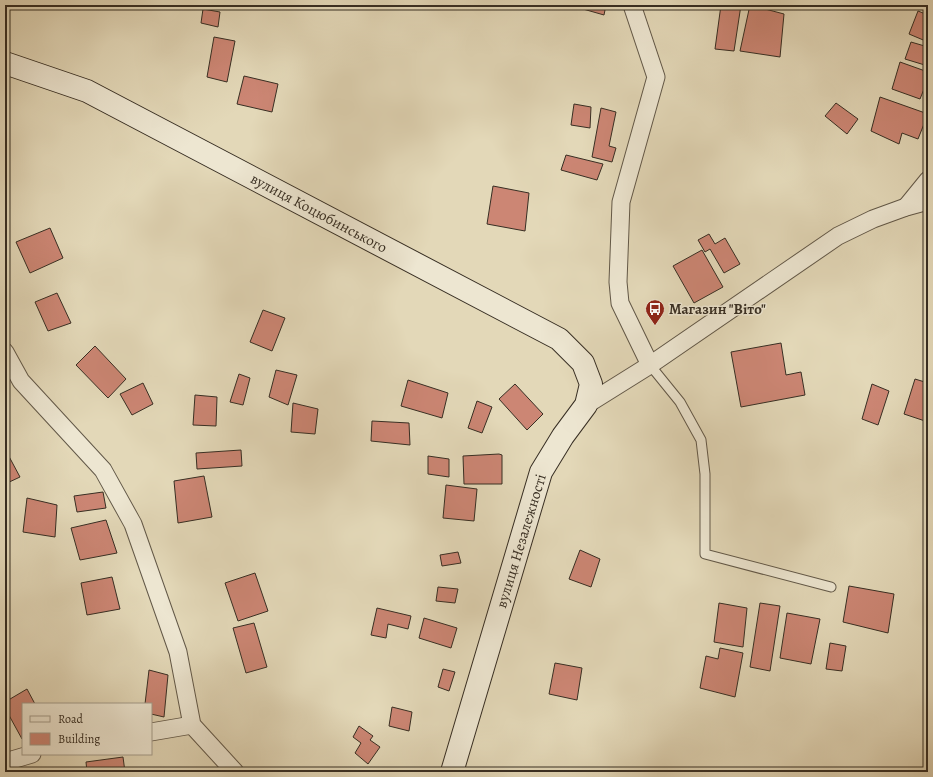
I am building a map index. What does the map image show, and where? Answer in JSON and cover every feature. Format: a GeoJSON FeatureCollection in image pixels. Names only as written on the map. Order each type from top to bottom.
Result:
{"type":"FeatureCollection","features":[{"type":"Feature","properties":{"kind":"street"},"geometry":{"type":"LineString","coordinates":[[632,5],[656,77],[621,202],[618,282],[620,303],[650,365]]}},
{"type":"Feature","properties":{"kind":"street","name":"вулиця Коцюбинського"},"geometry":{"type":"LineString","coordinates":[[5,63],[88,91],[559,339],[583,363],[591,384],[586,405]]}},
{"type":"Feature","properties":{"kind":"street"},"geometry":{"type":"LineString","coordinates":[[906,207],[928,180]]}},
{"type":"Feature","properties":{"kind":"street","name":"вулиця Незалежності"},"geometry":{"type":"LineString","coordinates":[[452,772],[541,472],[562,436],[586,405],[650,365],[838,236],[873,219],[928,201]]}},
{"type":"Feature","properties":{"kind":"street"},"geometry":{"type":"LineString","coordinates":[[5,352],[21,381],[103,470],[133,524],[178,652],[192,725],[235,772]]}},
{"type":"Feature","properties":{"kind":"street"},"geometry":{"type":"LineString","coordinates":[[152,732],[192,725]]}},
{"type":"Feature","properties":{"kind":"street"},"geometry":{"type":"LineString","coordinates":[[5,762],[29,755]]}},
{"type":"Feature","properties":{"kind":"lane"},"geometry":{"type":"LineString","coordinates":[[650,365],[680,402],[701,440],[705,474],[704,554],[831,587]]}},
{"type":"Feature","properties":{"kind":"building"},"geometry":{"type":"Polygon","coordinates":[[[584,5],[606,5],[604,15],[583,9],[584,5]]]}},
{"type":"Feature","properties":{"kind":"building"},"geometry":{"type":"Polygon","coordinates":[[[721,5],[741,5],[734,51],[715,49],[721,5]]]}},
{"type":"Feature","properties":{"kind":"building"},"geometry":{"type":"Polygon","coordinates":[[[750,5],[784,14],[780,57],[740,51],[750,5]]]}},
{"type":"Feature","properties":{"kind":"building"},"geometry":{"type":"Polygon","coordinates":[[[203,9],[220,12],[218,27],[201,23],[203,9]]]}},
{"type":"Feature","properties":{"kind":"building"},"geometry":{"type":"Polygon","coordinates":[[[918,11],[928,15],[928,42],[909,34],[918,11]]]}},
{"type":"Feature","properties":{"kind":"building"},"geometry":{"type":"Polygon","coordinates":[[[214,37],[235,41],[227,82],[207,77],[214,37]]]}},
{"type":"Feature","properties":{"kind":"building"},"geometry":{"type":"Polygon","coordinates":[[[911,42],[928,47],[928,66],[905,59],[911,42]]]}},
{"type":"Feature","properties":{"kind":"building"},"geometry":{"type":"Polygon","coordinates":[[[900,62],[928,72],[928,79],[920,99],[892,89],[900,62]]]}},
{"type":"Feature","properties":{"kind":"building"},"geometry":{"type":"Polygon","coordinates":[[[244,76],[278,84],[272,112],[237,104],[244,76]]]}},
{"type":"Feature","properties":{"kind":"building"},"geometry":{"type":"Polygon","coordinates":[[[880,97],[928,114],[918,139],[902,133],[899,144],[871,131],[880,97]]]}},
{"type":"Feature","properties":{"kind":"building"},"geometry":{"type":"Polygon","coordinates":[[[836,103],[858,119],[847,134],[825,116],[836,103]]]}},
{"type":"Feature","properties":{"kind":"building"},"geometry":{"type":"Polygon","coordinates":[[[574,104],[591,107],[590,128],[571,125],[574,104]]]}},
{"type":"Feature","properties":{"kind":"building"},"geometry":{"type":"Polygon","coordinates":[[[601,108],[616,112],[609,146],[616,148],[612,162],[592,157],[601,108]]]}},
{"type":"Feature","properties":{"kind":"building"},"geometry":{"type":"Polygon","coordinates":[[[566,155],[603,164],[597,180],[561,170],[566,155]]]}},
{"type":"Feature","properties":{"kind":"building"},"geometry":{"type":"Polygon","coordinates":[[[493,186],[529,193],[525,231],[487,224],[493,186]]]}},
{"type":"Feature","properties":{"kind":"building"},"geometry":{"type":"Polygon","coordinates":[[[50,228],[63,258],[30,273],[16,242],[50,228]]]}},
{"type":"Feature","properties":{"kind":"building"},"geometry":{"type":"Polygon","coordinates":[[[709,234],[715,244],[725,238],[740,264],[724,273],[710,249],[705,252],[698,240],[709,234]]]}},
{"type":"Feature","properties":{"kind":"building"},"geometry":{"type":"Polygon","coordinates":[[[702,250],[723,287],[694,303],[673,266],[702,250]]]}},
{"type":"Feature","properties":{"kind":"building"},"geometry":{"type":"Polygon","coordinates":[[[57,293],[71,323],[48,331],[35,302],[57,293]]]}},
{"type":"Feature","properties":{"kind":"building"},"geometry":{"type":"Polygon","coordinates":[[[263,310],[285,318],[272,351],[250,342],[263,310]]]}},
{"type":"Feature","properties":{"kind":"building"},"geometry":{"type":"Polygon","coordinates":[[[781,343],[786,375],[801,372],[805,395],[741,407],[731,352],[781,343]]]}},
{"type":"Feature","properties":{"kind":"building"},"geometry":{"type":"Polygon","coordinates":[[[95,346],[126,379],[108,398],[76,365],[95,346]]]}},
{"type":"Feature","properties":{"kind":"building"},"geometry":{"type":"Polygon","coordinates":[[[276,370],[297,375],[288,405],[269,397],[276,370]]]}},
{"type":"Feature","properties":{"kind":"building"},"geometry":{"type":"Polygon","coordinates":[[[239,374],[250,378],[243,405],[230,402],[239,374]]]}},
{"type":"Feature","properties":{"kind":"building"},"geometry":{"type":"Polygon","coordinates":[[[915,379],[928,383],[928,422],[904,414],[915,379]]]}},
{"type":"Feature","properties":{"kind":"building"},"geometry":{"type":"Polygon","coordinates":[[[408,380],[448,393],[442,418],[401,406],[408,380]]]}},
{"type":"Feature","properties":{"kind":"building"},"geometry":{"type":"Polygon","coordinates":[[[143,383],[153,404],[132,415],[120,394],[143,383]]]}},
{"type":"Feature","properties":{"kind":"building"},"geometry":{"type":"Polygon","coordinates":[[[515,384],[543,414],[527,430],[499,399],[515,384]]]}},
{"type":"Feature","properties":{"kind":"building"},"geometry":{"type":"Polygon","coordinates":[[[872,384],[889,391],[878,425],[862,419],[872,384]]]}},
{"type":"Feature","properties":{"kind":"building"},"geometry":{"type":"Polygon","coordinates":[[[195,395],[217,397],[216,426],[193,425],[195,395]]]}},
{"type":"Feature","properties":{"kind":"building"},"geometry":{"type":"Polygon","coordinates":[[[477,401],[492,407],[482,433],[468,428],[477,401]]]}},
{"type":"Feature","properties":{"kind":"building"},"geometry":{"type":"Polygon","coordinates":[[[293,403],[318,409],[315,434],[291,432],[293,403]]]}},
{"type":"Feature","properties":{"kind":"building"},"geometry":{"type":"Polygon","coordinates":[[[372,421],[409,423],[410,445],[371,441],[372,421]]]}},
{"type":"Feature","properties":{"kind":"building"},"geometry":{"type":"Polygon","coordinates":[[[5,449],[20,477],[5,484],[5,449]]]}},
{"type":"Feature","properties":{"kind":"building"},"geometry":{"type":"Polygon","coordinates":[[[241,450],[242,466],[197,469],[196,453],[241,450]]]}},
{"type":"Feature","properties":{"kind":"building"},"geometry":{"type":"Polygon","coordinates":[[[502,455],[502,484],[464,484],[463,456],[502,455]]]}},
{"type":"Feature","properties":{"kind":"building"},"geometry":{"type":"Polygon","coordinates":[[[428,456],[449,459],[449,477],[428,474],[428,456]]]}},
{"type":"Feature","properties":{"kind":"building"},"geometry":{"type":"Polygon","coordinates":[[[204,476],[212,517],[178,523],[174,481],[204,476]]]}},
{"type":"Feature","properties":{"kind":"building"},"geometry":{"type":"Polygon","coordinates":[[[446,485],[477,489],[474,521],[443,518],[446,485]]]}},
{"type":"Feature","properties":{"kind":"building"},"geometry":{"type":"Polygon","coordinates":[[[103,492],[106,508],[77,512],[74,496],[103,492]]]}},
{"type":"Feature","properties":{"kind":"building"},"geometry":{"type":"Polygon","coordinates":[[[27,498],[57,505],[55,537],[23,532],[27,498]]]}},
{"type":"Feature","properties":{"kind":"building"},"geometry":{"type":"Polygon","coordinates":[[[106,520],[117,553],[80,560],[71,528],[106,520]]]}},
{"type":"Feature","properties":{"kind":"building"},"geometry":{"type":"Polygon","coordinates":[[[580,550],[600,559],[591,587],[569,579],[580,550]]]}},
{"type":"Feature","properties":{"kind":"building"},"geometry":{"type":"Polygon","coordinates":[[[458,552],[461,563],[442,566],[440,555],[458,552]]]}},
{"type":"Feature","properties":{"kind":"building"},"geometry":{"type":"Polygon","coordinates":[[[255,573],[268,611],[238,621],[225,583],[255,573]]]}},
{"type":"Feature","properties":{"kind":"building"},"geometry":{"type":"Polygon","coordinates":[[[112,577],[120,609],[87,615],[81,583],[112,577]]]}},
{"type":"Feature","properties":{"kind":"building"},"geometry":{"type":"Polygon","coordinates":[[[849,586],[894,594],[888,633],[843,622],[849,586]]]}},
{"type":"Feature","properties":{"kind":"building"},"geometry":{"type":"Polygon","coordinates":[[[438,587],[458,589],[455,603],[436,601],[438,587]]]}},
{"type":"Feature","properties":{"kind":"building"},"geometry":{"type":"Polygon","coordinates":[[[719,603],[747,608],[743,647],[714,642],[719,603]]]}},
{"type":"Feature","properties":{"kind":"building"},"geometry":{"type":"Polygon","coordinates":[[[760,603],[780,606],[770,671],[750,667],[760,603]]]}},
{"type":"Feature","properties":{"kind":"building"},"geometry":{"type":"Polygon","coordinates":[[[377,608],[411,616],[408,629],[388,624],[386,638],[371,635],[377,608]]]}},
{"type":"Feature","properties":{"kind":"building"},"geometry":{"type":"Polygon","coordinates":[[[787,613],[820,619],[811,664],[780,658],[787,613]]]}},
{"type":"Feature","properties":{"kind":"building"},"geometry":{"type":"Polygon","coordinates":[[[424,618],[457,628],[451,648],[419,638],[424,618]]]}},
{"type":"Feature","properties":{"kind":"building"},"geometry":{"type":"Polygon","coordinates":[[[254,623],[267,667],[246,673],[233,628],[254,623]]]}},
{"type":"Feature","properties":{"kind":"building"},"geometry":{"type":"Polygon","coordinates":[[[830,643],[846,646],[842,671],[826,669],[830,643]]]}},
{"type":"Feature","properties":{"kind":"building"},"geometry":{"type":"Polygon","coordinates":[[[720,648],[743,653],[735,697],[700,688],[706,656],[718,659],[720,648]]]}},
{"type":"Feature","properties":{"kind":"building"},"geometry":{"type":"Polygon","coordinates":[[[555,663],[582,668],[577,700],[549,694],[555,663]]]}},
{"type":"Feature","properties":{"kind":"building"},"geometry":{"type":"Polygon","coordinates":[[[443,669],[455,672],[449,691],[438,687],[443,669]]]}},
{"type":"Feature","properties":{"kind":"building"},"geometry":{"type":"Polygon","coordinates":[[[149,670],[168,675],[164,717],[152,714],[152,703],[145,703],[149,670]]]}},
{"type":"Feature","properties":{"kind":"building"},"geometry":{"type":"Polygon","coordinates":[[[27,689],[34,703],[22,703],[22,739],[5,708],[5,702],[27,689]]]}},
{"type":"Feature","properties":{"kind":"building"},"geometry":{"type":"Polygon","coordinates":[[[392,707],[412,712],[409,731],[389,726],[392,707]]]}},
{"type":"Feature","properties":{"kind":"building"},"geometry":{"type":"Polygon","coordinates":[[[359,726],[373,736],[370,740],[380,747],[368,764],[355,753],[361,743],[353,737],[359,726]]]}},
{"type":"Feature","properties":{"kind":"building"},"geometry":{"type":"Polygon","coordinates":[[[123,757],[125,772],[87,772],[86,762],[123,757]]]}},
{"type":"Feature","properties":{"kind":"place","name":"Магазин \"Віто\""},"geometry":{"type":"Point","coordinates":[655,326]}}]}
